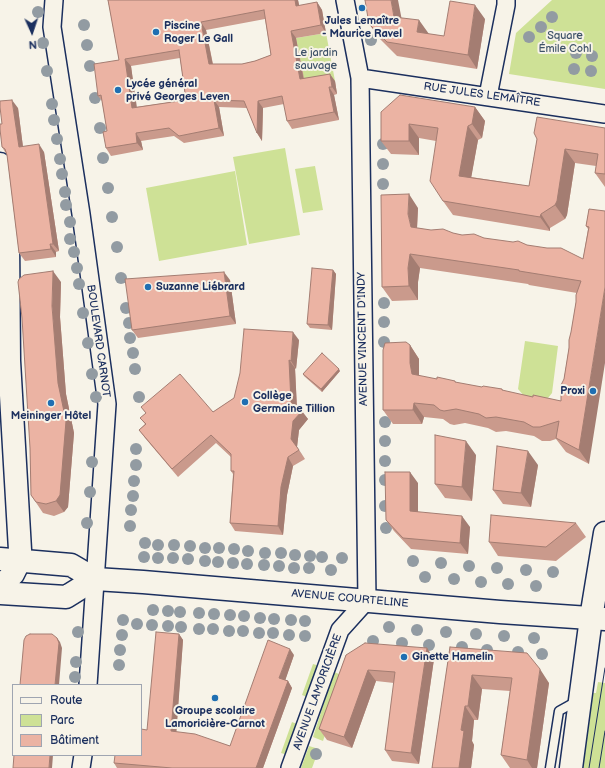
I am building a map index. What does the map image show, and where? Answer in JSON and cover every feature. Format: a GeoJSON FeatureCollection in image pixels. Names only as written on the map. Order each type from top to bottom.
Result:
{"type":"FeatureCollection","features":[{"type":"Feature","properties":{"kind":"main road"},"geometry":{"type":"LineString","coordinates":[[0,164],[8,238],[9,361],[20,534],[10,560],[13,574],[0,587]]}},
{"type":"Feature","properties":{"kind":"main road"},"geometry":{"type":"LineString","coordinates":[[571,768],[581,698],[598,619],[605,533]]}},
{"type":"Feature","properties":{"kind":"main road","name":"AVENUE COURTELINE"},"geometry":{"type":"LineString","coordinates":[[10,560],[71,565],[95,579],[598,619]]}},
{"type":"Feature","properties":{"kind":"main road"},"geometry":{"type":"LineString","coordinates":[[0,593],[66,597],[95,579]]}},
{"type":"Feature","properties":{"kind":"street","name":"BOULEVARD CARNOT"},"geometry":{"type":"LineString","coordinates":[[54,0],[52,27],[81,214],[108,404],[88,684]]}},
{"type":"Feature","properties":{"kind":"street","name":"AVENUE VINCENT D'INDY"},"geometry":{"type":"LineString","coordinates":[[345,0],[360,78],[367,600]]}},
{"type":"Feature","properties":{"kind":"street"},"geometry":{"type":"LineString","coordinates":[[488,96],[510,2]]}},
{"type":"Feature","properties":{"kind":"street","name":"RUE JULES LEMAÎTRE"},"geometry":{"type":"LineString","coordinates":[[360,78],[605,114]]}},
{"type":"Feature","properties":{"kind":"street","name":"AVENUE LAMORICIÈRE"},"geometry":{"type":"LineString","coordinates":[[290,768],[340,630],[367,600]]}},
{"type":"Feature","properties":{"kind":"street"},"geometry":{"type":"LineString","coordinates":[[81,768],[82,756]]}},
{"type":"Feature","properties":{"kind":"lane"},"geometry":{"type":"LineString","coordinates":[[550,768],[559,711],[581,698]]}},
{"type":"Feature","properties":{"kind":"green space","name":"Square Émile Cohl"},"geometry":{"type":"Polygon","coordinates":[[[552,0],[605,0],[605,89],[509,74],[516,33],[552,0]]]}},
{"type":"Feature","properties":{"kind":"green space","name":"Le jardin sauvage"},"geometry":{"type":"Polygon","coordinates":[[[326,33],[335,81],[305,87],[296,38],[326,33]]]}},
{"type":"Feature","properties":{"kind":"green space"},"geometry":{"type":"Polygon","coordinates":[[[285,148],[300,235],[249,244],[233,157],[285,148]]]}},
{"type":"Feature","properties":{"kind":"green space"},"geometry":{"type":"Polygon","coordinates":[[[315,166],[323,210],[303,213],[295,169],[315,166]]]}},
{"type":"Feature","properties":{"kind":"green space"},"geometry":{"type":"Polygon","coordinates":[[[235,171],[247,245],[159,261],[146,188],[235,171]]]}},
{"type":"Feature","properties":{"kind":"green space"},"geometry":{"type":"Polygon","coordinates":[[[525,341],[558,346],[552,393],[548,398],[525,397],[518,389],[525,341]]]}},
{"type":"Feature","properties":{"kind":"green space"},"geometry":{"type":"Polygon","coordinates":[[[313,664],[323,667],[312,699],[302,695],[313,664]]]}},
{"type":"Feature","properties":{"kind":"green space"},"geometry":{"type":"Polygon","coordinates":[[[334,672],[344,676],[323,741],[313,737],[334,672]]]}},
{"type":"Feature","properties":{"kind":"green space"},"geometry":{"type":"Polygon","coordinates":[[[598,682],[605,683],[605,768],[580,768],[591,693],[596,693],[598,682]]]}},
{"type":"Feature","properties":{"kind":"green space"},"geometry":{"type":"Polygon","coordinates":[[[292,722],[302,726],[291,756],[281,753],[292,722]]]}},
{"type":"Feature","properties":{"kind":"green space"},"geometry":{"type":"Polygon","coordinates":[[[309,746],[319,749],[312,768],[301,768],[309,746]]]}},
{"type":"Feature","properties":{"kind":"building"},"geometry":{"type":"Polygon","coordinates":[[[108,0],[295,0],[296,6],[317,2],[321,25],[291,31],[300,79],[330,74],[332,87],[329,87],[334,112],[287,121],[282,96],[258,101],[257,133],[244,101],[214,100],[219,128],[179,136],[169,128],[136,133],[137,143],[106,148],[103,132],[107,131],[101,95],[98,96],[94,64],[119,60],[108,0]],[[264,10],[201,22],[209,64],[242,64],[271,55],[264,10]],[[179,50],[125,59],[132,108],[186,100],[179,50]]]}},
{"type":"Feature","properties":{"kind":"building"},"geometry":{"type":"Polygon","coordinates":[[[365,0],[391,0],[394,17],[419,20],[417,32],[444,36],[450,1],[475,5],[468,55],[387,42],[369,24],[365,0]]]}},
{"type":"Feature","properties":{"kind":"building"},"geometry":{"type":"Polygon","coordinates":[[[400,95],[475,107],[472,124],[468,126],[459,176],[529,186],[537,139],[534,133],[537,117],[605,128],[605,174],[595,173],[598,154],[565,149],[557,201],[555,205],[541,214],[540,217],[443,201],[430,181],[438,128],[409,124],[409,141],[381,141],[381,112],[400,95]]]}},
{"type":"Feature","properties":{"kind":"building"},"geometry":{"type":"Polygon","coordinates":[[[12,100],[19,147],[39,144],[53,244],[50,244],[51,249],[19,253],[7,155],[5,149],[2,147],[0,129],[0,124],[2,124],[0,101],[12,100]]]}},
{"type":"Feature","properties":{"kind":"building"},"geometry":{"type":"Polygon","coordinates":[[[409,194],[408,214],[411,227],[431,230],[443,229],[462,235],[474,234],[484,238],[513,242],[518,241],[527,245],[547,248],[561,248],[583,259],[589,227],[586,226],[589,209],[605,211],[605,287],[579,450],[556,438],[559,421],[540,427],[533,427],[524,422],[496,417],[486,418],[479,414],[456,409],[444,411],[440,410],[434,405],[414,403],[413,410],[383,410],[383,350],[385,343],[406,342],[410,345],[410,363],[412,374],[437,379],[437,377],[455,382],[502,389],[533,397],[533,395],[561,401],[561,385],[564,379],[576,295],[581,281],[410,254],[408,268],[409,286],[382,287],[381,195],[409,194]]]}},
{"type":"Feature","properties":{"kind":"building"},"geometry":{"type":"Polygon","coordinates":[[[312,268],[333,270],[328,325],[307,324],[312,268]]]}},
{"type":"Feature","properties":{"kind":"building","name":"Meininger Hôtel"},"geometry":{"type":"Polygon","coordinates":[[[53,271],[52,306],[58,383],[66,421],[60,495],[56,501],[46,504],[36,502],[31,495],[30,448],[22,318],[18,282],[24,275],[53,271]]]}},
{"type":"Feature","properties":{"kind":"building"},"geometry":{"type":"Polygon","coordinates":[[[224,272],[230,316],[132,330],[125,279],[224,272]]]}},
{"type":"Feature","properties":{"kind":"building"},"geometry":{"type":"Polygon","coordinates":[[[244,329],[293,332],[291,361],[289,360],[291,402],[302,411],[293,421],[291,439],[299,450],[288,457],[281,487],[278,526],[230,523],[234,471],[231,471],[231,454],[211,435],[172,469],[139,430],[146,424],[140,418],[146,413],[141,407],[180,374],[213,412],[234,398],[240,373],[244,329]]]}},
{"type":"Feature","properties":{"kind":"building"},"geometry":{"type":"Polygon","coordinates":[[[322,353],[339,369],[321,389],[303,374],[322,353]]]}},
{"type":"Feature","properties":{"kind":"building"},"geometry":{"type":"Polygon","coordinates":[[[435,435],[466,441],[462,487],[435,484],[435,435]]]}},
{"type":"Feature","properties":{"kind":"building"},"geometry":{"type":"Polygon","coordinates":[[[497,446],[528,451],[521,493],[493,490],[497,446]]]}},
{"type":"Feature","properties":{"kind":"building"},"geometry":{"type":"Polygon","coordinates":[[[385,472],[410,472],[410,511],[462,516],[460,543],[403,538],[386,520],[385,472]]]}},
{"type":"Feature","properties":{"kind":"building"},"geometry":{"type":"Polygon","coordinates":[[[491,515],[576,523],[546,547],[489,542],[491,515]]]}},
{"type":"Feature","properties":{"kind":"building"},"geometry":{"type":"Polygon","coordinates":[[[156,632],[179,634],[171,731],[195,734],[230,746],[268,640],[290,649],[279,678],[288,681],[256,768],[172,768],[114,763],[115,756],[142,756],[142,729],[147,730],[156,632]]]}},
{"type":"Feature","properties":{"kind":"building"},"geometry":{"type":"Polygon","coordinates":[[[30,634],[52,634],[57,638],[59,643],[55,684],[20,684],[24,640],[26,636],[30,634]]]}},
{"type":"Feature","properties":{"kind":"building"},"geometry":{"type":"Polygon","coordinates":[[[365,643],[427,648],[411,753],[385,750],[395,672],[368,670],[344,737],[319,729],[346,655],[365,643]]]}},
{"type":"Feature","properties":{"kind":"building"},"geometry":{"type":"Polygon","coordinates":[[[450,647],[527,653],[540,669],[527,760],[501,755],[512,678],[472,675],[468,706],[465,706],[461,730],[464,731],[459,768],[432,768],[450,647]]]}},
{"type":"Feature","properties":{"kind":"building"},"geometry":{"type":"Polygon","coordinates":[[[14,756],[50,756],[49,768],[13,768],[14,756]]]}},
{"type":"Feature","properties":{"kind":"tram line"},"geometry":{"type":"LineString","coordinates":[[589,768],[605,668]]}},
{"type":"Feature","properties":{"kind":"tram line"},"geometry":{"type":"LineString","coordinates":[[599,768],[605,731]]}},
{"type":"Feature","properties":{"kind":"place","name":"Jules Lemaître - Maurice Ravel"},"geometry":{"type":"Point","coordinates":[362,8]}},
{"type":"Feature","properties":{"kind":"place","name":"Piscine Roger Le Gall"},"geometry":{"type":"Point","coordinates":[156,32]}},
{"type":"Feature","properties":{"kind":"place","name":"Lycée général privé Georges Leven"},"geometry":{"type":"Point","coordinates":[118,90]}},
{"type":"Feature","properties":{"kind":"place","name":"Suzanne Liébrard"},"geometry":{"type":"Point","coordinates":[148,287]}},
{"type":"Feature","properties":{"kind":"place","name":"Proxi"},"geometry":{"type":"Point","coordinates":[593,391]}},
{"type":"Feature","properties":{"kind":"place","name":"Collège Germaine Tillion"},"geometry":{"type":"Point","coordinates":[245,402]}},
{"type":"Feature","properties":{"kind":"place","name":"Meininger Hôtel"},"geometry":{"type":"Point","coordinates":[51,403]}},
{"type":"Feature","properties":{"kind":"place","name":"Ginette Hamelin"},"geometry":{"type":"Point","coordinates":[404,657]}},
{"type":"Feature","properties":{"kind":"place","name":"Groupe scolaire Lamoricière-Carnot"},"geometry":{"type":"Point","coordinates":[215,698]}}]}
